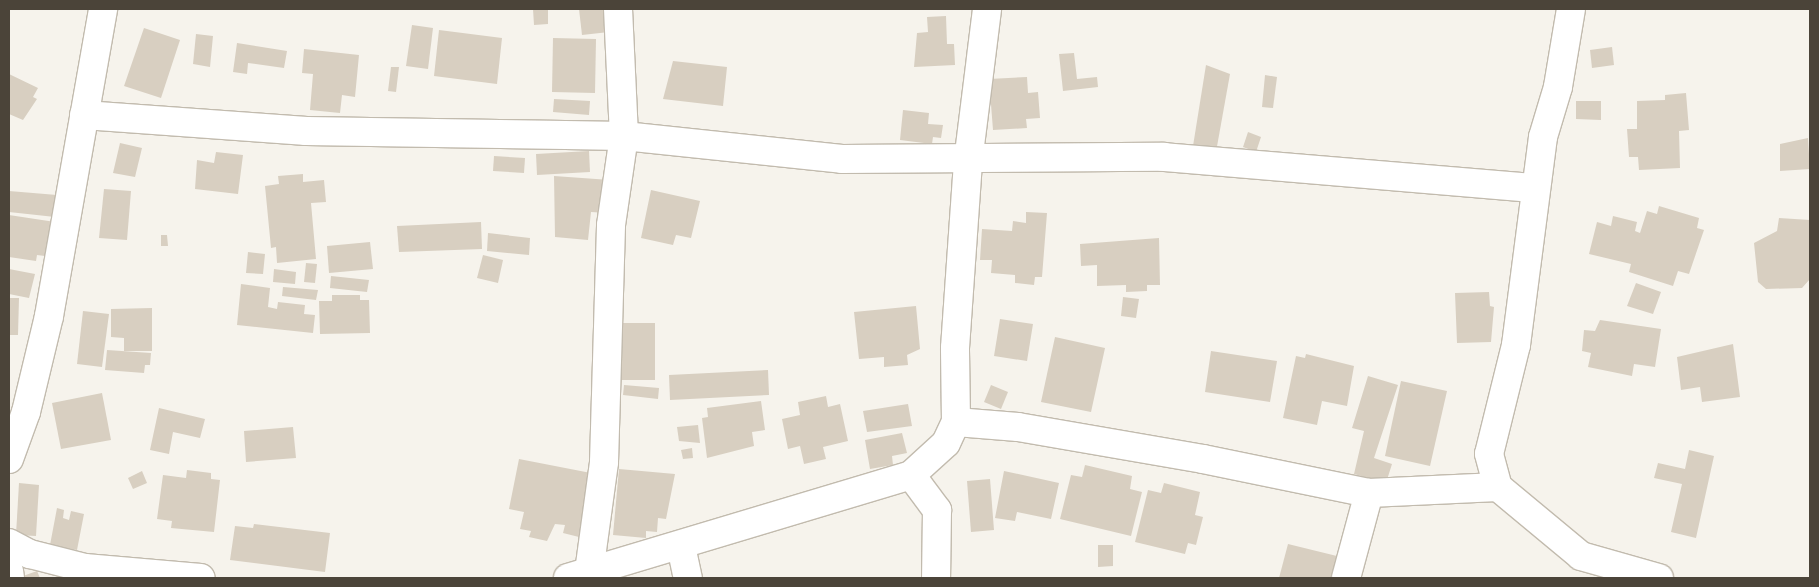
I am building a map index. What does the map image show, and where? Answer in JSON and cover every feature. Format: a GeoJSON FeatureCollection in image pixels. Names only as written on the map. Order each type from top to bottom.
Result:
{"type":"FeatureCollection","features":[{"type":"Feature","properties":{"kind":"street"},"geometry":{"type":"LineString","coordinates":[[9,459],[26,412],[49,316],[103,9]]}},
{"type":"Feature","properties":{"kind":"street"},"geometry":{"type":"LineString","coordinates":[[618,9],[624,136],[611,225],[604,462],[579,576],[911,475],[933,459],[956,422],[955,348],[968,162],[987,9]]}},
{"type":"Feature","properties":{"kind":"street"},"geometry":{"type":"LineString","coordinates":[[1571,9],[1534,188],[1516,345],[1489,454],[1498,487],[1581,556],[1659,578]]}},
{"type":"Feature","properties":{"kind":"street"},"geometry":{"type":"LineString","coordinates":[[84,115],[306,131],[624,136],[842,160],[968,162],[1164,157],[1534,188]]}},
{"type":"Feature","properties":{"kind":"street"},"geometry":{"type":"LineString","coordinates":[[956,422],[1018,427],[1203,459],[1369,493],[1498,487]]}},
{"type":"Feature","properties":{"kind":"street"},"geometry":{"type":"LineString","coordinates":[[911,475],[937,510],[936,578]]}},
{"type":"Feature","properties":{"kind":"street"},"geometry":{"type":"LineString","coordinates":[[1346,578],[1369,493]]}},
{"type":"Feature","properties":{"kind":"street"},"geometry":{"type":"LineString","coordinates":[[9,543],[30,554],[85,568],[201,578]]}},
{"type":"Feature","properties":{"kind":"street"},"geometry":{"type":"LineString","coordinates":[[681,546],[688,578]]}},
{"type":"Feature","properties":{"kind":"street"},"geometry":{"type":"LineString","coordinates":[[9,571],[10,578]]}},
{"type":"Feature","properties":{"kind":"building"},"geometry":{"type":"Polygon","coordinates":[[[533,9],[548,9],[548,24],[534,25],[533,9]]]}},
{"type":"Feature","properties":{"kind":"building"},"geometry":{"type":"Polygon","coordinates":[[[579,9],[606,9],[609,32],[582,35],[579,9]]]}},
{"type":"Feature","properties":{"kind":"building"},"geometry":{"type":"Polygon","coordinates":[[[946,16],[947,44],[954,44],[955,65],[914,67],[917,33],[928,32],[927,17],[946,16]]]}},
{"type":"Feature","properties":{"kind":"building"},"geometry":{"type":"Polygon","coordinates":[[[412,25],[433,28],[428,69],[406,66],[412,25]]]}},
{"type":"Feature","properties":{"kind":"building"},"geometry":{"type":"Polygon","coordinates":[[[144,28],[180,40],[161,98],[124,86],[144,28]]]}},
{"type":"Feature","properties":{"kind":"building"},"geometry":{"type":"Polygon","coordinates":[[[439,30],[502,38],[497,84],[434,76],[439,30]]]}},
{"type":"Feature","properties":{"kind":"building"},"geometry":{"type":"Polygon","coordinates":[[[196,34],[213,36],[210,67],[193,64],[196,34]]]}},
{"type":"Feature","properties":{"kind":"building"},"geometry":{"type":"Polygon","coordinates":[[[553,38],[596,39],[595,93],[552,92],[553,38]]]}},
{"type":"Feature","properties":{"kind":"building"},"geometry":{"type":"Polygon","coordinates":[[[237,43],[287,51],[284,68],[248,63],[247,74],[233,72],[237,43]]]}},
{"type":"Feature","properties":{"kind":"building"},"geometry":{"type":"Polygon","coordinates":[[[1612,47],[1614,65],[1592,68],[1590,50],[1612,47]]]}},
{"type":"Feature","properties":{"kind":"building"},"geometry":{"type":"Polygon","coordinates":[[[304,49],[359,55],[355,97],[342,95],[340,113],[310,110],[313,74],[302,73],[304,49]]]}},
{"type":"Feature","properties":{"kind":"building"},"geometry":{"type":"Polygon","coordinates":[[[1074,53],[1077,79],[1097,77],[1098,87],[1063,91],[1059,54],[1074,53]]]}},
{"type":"Feature","properties":{"kind":"building"},"geometry":{"type":"Polygon","coordinates":[[[673,61],[727,67],[723,106],[663,99],[673,61]]]}},
{"type":"Feature","properties":{"kind":"building"},"geometry":{"type":"Polygon","coordinates":[[[1206,65],[1230,74],[1216,152],[1193,146],[1206,65]]]}},
{"type":"Feature","properties":{"kind":"building"},"geometry":{"type":"Polygon","coordinates":[[[391,67],[399,67],[396,92],[388,91],[391,67]]]}},
{"type":"Feature","properties":{"kind":"building"},"geometry":{"type":"Polygon","coordinates":[[[9,74],[38,88],[33,97],[37,99],[23,120],[9,114],[9,74]]]}},
{"type":"Feature","properties":{"kind":"building"},"geometry":{"type":"Polygon","coordinates":[[[1265,75],[1277,77],[1273,108],[1262,107],[1265,75]]]}},
{"type":"Feature","properties":{"kind":"building"},"geometry":{"type":"Polygon","coordinates":[[[1027,77],[1028,93],[1038,92],[1040,118],[1026,119],[1027,128],[993,130],[989,79],[1027,77]]]}},
{"type":"Feature","properties":{"kind":"building"},"geometry":{"type":"Polygon","coordinates":[[[1686,93],[1689,130],[1679,131],[1680,168],[1639,170],[1638,157],[1629,157],[1627,129],[1637,129],[1637,101],[1665,100],[1665,95],[1686,93]]]}},
{"type":"Feature","properties":{"kind":"building"},"geometry":{"type":"Polygon","coordinates":[[[554,99],[590,101],[589,115],[553,112],[554,99]]]}},
{"type":"Feature","properties":{"kind":"building"},"geometry":{"type":"Polygon","coordinates":[[[1576,101],[1601,101],[1601,120],[1576,119],[1576,101]]]}},
{"type":"Feature","properties":{"kind":"building"},"geometry":{"type":"Polygon","coordinates":[[[903,110],[929,113],[928,124],[943,125],[941,138],[933,137],[932,144],[900,140],[903,110]]]}},
{"type":"Feature","properties":{"kind":"building"},"geometry":{"type":"Polygon","coordinates":[[[1248,132],[1261,137],[1256,152],[1243,147],[1248,132]]]}},
{"type":"Feature","properties":{"kind":"building"},"geometry":{"type":"Polygon","coordinates":[[[1808,138],[1810,169],[1780,171],[1780,144],[1808,138]]]}},
{"type":"Feature","properties":{"kind":"building"},"geometry":{"type":"Polygon","coordinates":[[[120,143],[142,148],[135,177],[113,173],[120,143]]]}},
{"type":"Feature","properties":{"kind":"building"},"geometry":{"type":"Polygon","coordinates":[[[589,151],[590,172],[537,175],[536,154],[589,151]]]}},
{"type":"Feature","properties":{"kind":"building"},"geometry":{"type":"Polygon","coordinates":[[[216,152],[243,155],[238,194],[195,189],[197,160],[214,163],[216,152]]]}},
{"type":"Feature","properties":{"kind":"building"},"geometry":{"type":"Polygon","coordinates":[[[494,156],[525,158],[524,173],[493,171],[494,156]]]}},
{"type":"Feature","properties":{"kind":"building"},"geometry":{"type":"Polygon","coordinates":[[[303,174],[303,182],[324,180],[326,202],[311,203],[316,259],[277,263],[276,247],[271,248],[265,186],[279,184],[278,176],[303,174]]]}},
{"type":"Feature","properties":{"kind":"building"},"geometry":{"type":"Polygon","coordinates":[[[554,176],[610,180],[607,213],[591,212],[588,240],[555,237],[554,176]]]}},
{"type":"Feature","properties":{"kind":"building"},"geometry":{"type":"Polygon","coordinates":[[[104,189],[131,191],[127,240],[99,238],[104,189]]]}},
{"type":"Feature","properties":{"kind":"building"},"geometry":{"type":"Polygon","coordinates":[[[651,190],[700,201],[691,238],[676,235],[673,245],[641,238],[651,190]]]}},
{"type":"Feature","properties":{"kind":"building"},"geometry":{"type":"Polygon","coordinates":[[[9,191],[57,195],[55,217],[9,212],[9,191]]]}},
{"type":"Feature","properties":{"kind":"building"},"geometry":{"type":"Polygon","coordinates":[[[1659,206],[1699,218],[1697,228],[1704,230],[1689,274],[1678,271],[1673,286],[1629,272],[1631,264],[1589,254],[1597,222],[1611,226],[1613,216],[1637,222],[1635,231],[1640,233],[1647,211],[1657,214],[1659,206]]]}},
{"type":"Feature","properties":{"kind":"building"},"geometry":{"type":"Polygon","coordinates":[[[1026,212],[1047,213],[1042,277],[1035,277],[1034,285],[1015,283],[1015,275],[991,273],[992,260],[980,260],[982,229],[1012,231],[1013,221],[1026,223],[1026,212]]]}},
{"type":"Feature","properties":{"kind":"building"},"geometry":{"type":"Polygon","coordinates":[[[9,215],[55,222],[52,246],[47,245],[45,256],[37,255],[36,261],[9,257],[9,215]]]}},
{"type":"Feature","properties":{"kind":"building"},"geometry":{"type":"Polygon","coordinates":[[[1779,218],[1810,220],[1810,279],[1802,288],[1766,289],[1758,282],[1754,243],[1777,231],[1779,218]]]}},
{"type":"Feature","properties":{"kind":"building"},"geometry":{"type":"Polygon","coordinates":[[[481,222],[482,249],[399,252],[397,226],[481,222]]]}},
{"type":"Feature","properties":{"kind":"building"},"geometry":{"type":"Polygon","coordinates":[[[488,233],[530,238],[529,255],[487,251],[488,233]]]}},
{"type":"Feature","properties":{"kind":"building"},"geometry":{"type":"Polygon","coordinates":[[[161,235],[167,235],[168,246],[161,246],[161,235]]]}},
{"type":"Feature","properties":{"kind":"building"},"geometry":{"type":"Polygon","coordinates":[[[1159,238],[1160,285],[1147,285],[1147,291],[1126,292],[1126,285],[1097,286],[1097,265],[1081,266],[1080,244],[1159,238]]]}},
{"type":"Feature","properties":{"kind":"building"},"geometry":{"type":"Polygon","coordinates":[[[370,242],[373,269],[329,273],[327,246],[370,242]]]}},
{"type":"Feature","properties":{"kind":"building"},"geometry":{"type":"Polygon","coordinates":[[[248,252],[265,254],[263,274],[246,273],[248,252]]]}},
{"type":"Feature","properties":{"kind":"building"},"geometry":{"type":"Polygon","coordinates":[[[483,255],[503,260],[498,283],[477,278],[483,255]]]}},
{"type":"Feature","properties":{"kind":"building"},"geometry":{"type":"Polygon","coordinates":[[[306,263],[317,264],[315,283],[304,282],[306,263]]]}},
{"type":"Feature","properties":{"kind":"building"},"geometry":{"type":"Polygon","coordinates":[[[9,269],[35,274],[29,298],[9,294],[9,269]]]}},
{"type":"Feature","properties":{"kind":"building"},"geometry":{"type":"Polygon","coordinates":[[[274,269],[296,272],[295,284],[273,282],[274,269]]]}},
{"type":"Feature","properties":{"kind":"building"},"geometry":{"type":"Polygon","coordinates":[[[331,276],[369,280],[367,292],[330,288],[331,276]]]}},
{"type":"Feature","properties":{"kind":"building"},"geometry":{"type":"Polygon","coordinates":[[[1636,283],[1661,292],[1653,314],[1627,306],[1636,283]]]}},
{"type":"Feature","properties":{"kind":"building"},"geometry":{"type":"Polygon","coordinates":[[[241,284],[270,288],[268,307],[277,309],[278,302],[305,305],[304,314],[315,315],[313,333],[237,325],[241,284]]]}},
{"type":"Feature","properties":{"kind":"building"},"geometry":{"type":"Polygon","coordinates":[[[283,287],[318,290],[316,300],[282,296],[283,287]]]}},
{"type":"Feature","properties":{"kind":"building"},"geometry":{"type":"Polygon","coordinates":[[[1489,292],[1490,306],[1494,307],[1491,342],[1457,343],[1455,293],[1489,292]]]}},
{"type":"Feature","properties":{"kind":"building"},"geometry":{"type":"Polygon","coordinates":[[[332,295],[360,295],[360,300],[369,300],[370,333],[320,334],[319,301],[332,301],[332,295]]]}},
{"type":"Feature","properties":{"kind":"building"},"geometry":{"type":"Polygon","coordinates":[[[1123,297],[1139,299],[1136,318],[1121,316],[1123,297]]]}},
{"type":"Feature","properties":{"kind":"building"},"geometry":{"type":"Polygon","coordinates":[[[9,298],[19,298],[18,335],[9,335],[9,298]]]}},
{"type":"Feature","properties":{"kind":"building"},"geometry":{"type":"Polygon","coordinates":[[[916,306],[920,349],[907,355],[908,365],[884,367],[884,357],[859,359],[854,312],[916,306]]]}},
{"type":"Feature","properties":{"kind":"building"},"geometry":{"type":"Polygon","coordinates":[[[152,308],[152,351],[124,351],[124,338],[111,337],[111,309],[152,308]]]}},
{"type":"Feature","properties":{"kind":"building"},"geometry":{"type":"Polygon","coordinates":[[[83,311],[109,314],[102,367],[77,364],[83,311]]]}},
{"type":"Feature","properties":{"kind":"building"},"geometry":{"type":"Polygon","coordinates":[[[1000,319],[1033,324],[1027,361],[994,356],[1000,319]]]}},
{"type":"Feature","properties":{"kind":"building"},"geometry":{"type":"Polygon","coordinates":[[[1600,320],[1661,329],[1655,367],[1634,364],[1632,376],[1588,367],[1591,353],[1582,351],[1584,330],[1595,331],[1600,320]]]}},
{"type":"Feature","properties":{"kind":"building"},"geometry":{"type":"Polygon","coordinates":[[[621,323],[655,323],[655,380],[621,380],[621,323]]]}},
{"type":"Feature","properties":{"kind":"building"},"geometry":{"type":"Polygon","coordinates":[[[1055,337],[1105,348],[1091,412],[1041,402],[1055,337]]]}},
{"type":"Feature","properties":{"kind":"building"},"geometry":{"type":"Polygon","coordinates":[[[1733,344],[1740,397],[1702,402],[1700,387],[1681,390],[1677,357],[1733,344]]]}},
{"type":"Feature","properties":{"kind":"building"},"geometry":{"type":"Polygon","coordinates":[[[107,350],[151,353],[150,365],[145,365],[144,373],[105,370],[107,350]]]}},
{"type":"Feature","properties":{"kind":"building"},"geometry":{"type":"Polygon","coordinates":[[[1211,351],[1277,361],[1270,402],[1205,392],[1211,351]]]}},
{"type":"Feature","properties":{"kind":"building"},"geometry":{"type":"Polygon","coordinates":[[[1306,354],[1354,366],[1347,406],[1322,401],[1317,425],[1283,418],[1296,356],[1305,358],[1306,354]]]}},
{"type":"Feature","properties":{"kind":"building"},"geometry":{"type":"Polygon","coordinates":[[[768,370],[769,395],[670,400],[669,375],[768,370]]]}},
{"type":"Feature","properties":{"kind":"building"},"geometry":{"type":"Polygon","coordinates":[[[1368,376],[1398,385],[1374,458],[1392,464],[1386,483],[1354,474],[1364,431],[1352,428],[1368,376]]]}},
{"type":"Feature","properties":{"kind":"building"},"geometry":{"type":"Polygon","coordinates":[[[1401,381],[1447,391],[1430,466],[1385,456],[1401,381]]]}},
{"type":"Feature","properties":{"kind":"building"},"geometry":{"type":"Polygon","coordinates":[[[624,385],[659,388],[658,399],[623,395],[624,385]]]}},
{"type":"Feature","properties":{"kind":"building"},"geometry":{"type":"Polygon","coordinates":[[[991,385],[1008,392],[1001,409],[984,402],[991,385]]]}},
{"type":"Feature","properties":{"kind":"building"},"geometry":{"type":"Polygon","coordinates":[[[102,393],[111,440],[61,449],[52,403],[102,393]]]}},
{"type":"Feature","properties":{"kind":"building"},"geometry":{"type":"Polygon","coordinates":[[[826,396],[828,407],[840,404],[848,441],[823,447],[826,459],[804,464],[800,446],[788,449],[782,419],[800,415],[798,402],[826,396]]]}},
{"type":"Feature","properties":{"kind":"building"},"geometry":{"type":"Polygon","coordinates":[[[761,401],[765,430],[752,432],[754,446],[707,458],[702,418],[708,417],[707,408],[761,401]]]}},
{"type":"Feature","properties":{"kind":"building"},"geometry":{"type":"Polygon","coordinates":[[[908,404],[912,426],[867,432],[863,411],[908,404]]]}},
{"type":"Feature","properties":{"kind":"building"},"geometry":{"type":"Polygon","coordinates":[[[159,408],[205,419],[200,438],[173,432],[169,454],[150,450],[159,408]]]}},
{"type":"Feature","properties":{"kind":"building"},"geometry":{"type":"Polygon","coordinates":[[[698,425],[700,443],[679,441],[677,427],[698,425]]]}},
{"type":"Feature","properties":{"kind":"building"},"geometry":{"type":"Polygon","coordinates":[[[293,427],[296,458],[246,462],[244,431],[293,427]]]}},
{"type":"Feature","properties":{"kind":"building"},"geometry":{"type":"Polygon","coordinates":[[[902,433],[907,453],[892,456],[893,465],[870,469],[865,440],[902,433]]]}},
{"type":"Feature","properties":{"kind":"building"},"geometry":{"type":"Polygon","coordinates":[[[692,448],[693,458],[683,459],[681,450],[692,448]]]}},
{"type":"Feature","properties":{"kind":"building"},"geometry":{"type":"Polygon","coordinates":[[[1689,450],[1714,456],[1696,538],[1671,532],[1682,484],[1654,478],[1658,463],[1685,469],[1689,450]]]}},
{"type":"Feature","properties":{"kind":"building"},"geometry":{"type":"Polygon","coordinates":[[[519,459],[596,474],[583,538],[563,533],[565,525],[555,524],[547,541],[529,537],[531,531],[520,529],[524,512],[509,509],[519,459]]]}},
{"type":"Feature","properties":{"kind":"building"},"geometry":{"type":"Polygon","coordinates":[[[1085,465],[1132,476],[1130,489],[1142,492],[1131,536],[1060,519],[1071,475],[1082,477],[1085,465]]]}},
{"type":"Feature","properties":{"kind":"building"},"geometry":{"type":"Polygon","coordinates":[[[619,469],[675,474],[666,519],[658,518],[657,532],[646,531],[646,538],[613,535],[619,469]]]}},
{"type":"Feature","properties":{"kind":"building"},"geometry":{"type":"Polygon","coordinates":[[[187,470],[211,473],[211,479],[220,480],[214,532],[171,528],[172,521],[157,519],[163,475],[186,478],[187,470]]]}},
{"type":"Feature","properties":{"kind":"building"},"geometry":{"type":"Polygon","coordinates":[[[142,471],[147,483],[133,489],[128,478],[142,471]]]}},
{"type":"Feature","properties":{"kind":"building"},"geometry":{"type":"Polygon","coordinates":[[[1004,471],[1059,483],[1051,519],[1017,512],[1015,521],[995,518],[1004,471]]]}},
{"type":"Feature","properties":{"kind":"building"},"geometry":{"type":"Polygon","coordinates":[[[990,479],[994,530],[971,532],[967,481],[990,479]]]}},
{"type":"Feature","properties":{"kind":"building"},"geometry":{"type":"Polygon","coordinates":[[[19,483],[39,485],[36,536],[16,535],[19,483]]]}},
{"type":"Feature","properties":{"kind":"building"},"geometry":{"type":"Polygon","coordinates":[[[1164,483],[1200,492],[1195,515],[1203,517],[1196,545],[1188,543],[1185,554],[1135,542],[1148,490],[1161,493],[1164,483]]]}},
{"type":"Feature","properties":{"kind":"building"},"geometry":{"type":"Polygon","coordinates":[[[57,508],[64,510],[63,518],[69,520],[71,511],[84,514],[77,550],[50,545],[57,508]]]}},
{"type":"Feature","properties":{"kind":"building"},"geometry":{"type":"Polygon","coordinates":[[[254,524],[330,533],[325,572],[230,560],[235,526],[253,528],[254,524]]]}},
{"type":"Feature","properties":{"kind":"building"},"geometry":{"type":"Polygon","coordinates":[[[1288,544],[1349,559],[1344,578],[1279,578],[1288,544]]]}},
{"type":"Feature","properties":{"kind":"building"},"geometry":{"type":"Polygon","coordinates":[[[1098,545],[1113,545],[1113,566],[1098,567],[1098,545]]]}},
{"type":"Feature","properties":{"kind":"building"},"geometry":{"type":"Polygon","coordinates":[[[37,571],[40,578],[24,578],[23,576],[37,571]]]}}]}
